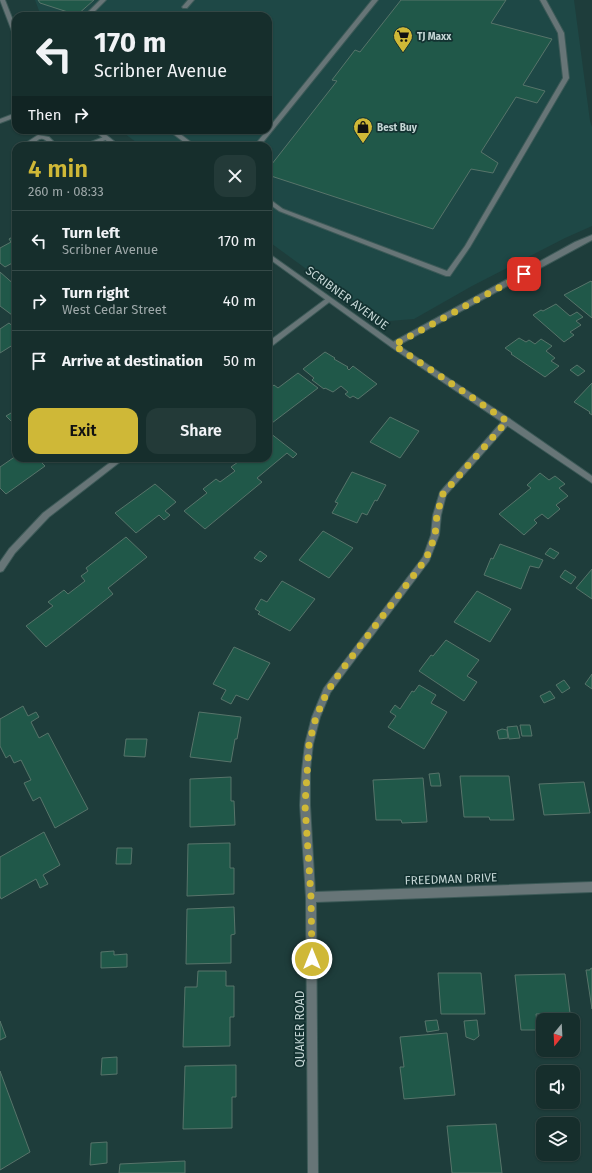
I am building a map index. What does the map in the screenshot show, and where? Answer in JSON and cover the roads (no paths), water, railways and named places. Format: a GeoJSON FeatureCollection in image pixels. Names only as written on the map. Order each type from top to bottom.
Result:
{"type":"FeatureCollection","features":[{"type":"Feature","properties":{"kind":"street"},"geometry":{"type":"LineString","coordinates":[[2,0],[12,24]]}},
{"type":"Feature","properties":{"kind":"street"},"geometry":{"type":"LineString","coordinates":[[91,12],[103,0]]}},
{"type":"Feature","properties":{"kind":"street"},"geometry":{"type":"LineString","coordinates":[[185,7],[191,0]]}},
{"type":"Feature","properties":{"kind":"street"},"geometry":{"type":"LineString","coordinates":[[272,127],[375,0]]}},
{"type":"Feature","properties":{"kind":"street"},"geometry":{"type":"LineString","coordinates":[[272,203],[281,210],[448,274],[467,247],[566,78],[561,33],[543,0]]}},
{"type":"Feature","properties":{"kind":"street"},"geometry":{"type":"LineString","coordinates":[[0,121],[12,116]]}},
{"type":"Feature","properties":{"kind":"street"},"geometry":{"type":"LineString","coordinates":[[101,134],[112,142]]}},
{"type":"Feature","properties":{"kind":"street"},"geometry":{"type":"LineString","coordinates":[[176,134],[188,142]]}},
{"type":"Feature","properties":{"kind":"street"},"geometry":{"type":"LineString","coordinates":[[260,142],[267,134]]}},
{"type":"Feature","properties":{"kind":"street"},"geometry":{"type":"LineString","coordinates":[[30,142],[38,137],[48,138],[52,142]]}},
{"type":"Feature","properties":{"kind":"street"},"geometry":{"type":"LineString","coordinates":[[95,142],[106,138]]}},
{"type":"Feature","properties":{"kind":"street"},"geometry":{"type":"LineString","coordinates":[[394,345],[592,237]]}},
{"type":"Feature","properties":{"kind":"street","name":"SCRIBNER AVENUE"},"geometry":{"type":"LineString","coordinates":[[272,258],[329,300],[592,480]]}},
{"type":"Feature","properties":{"kind":"street"},"geometry":{"type":"LineString","coordinates":[[272,343],[329,300]]}},
{"type":"Feature","properties":{"kind":"street","name":"QUAKER ROAD"},"geometry":{"type":"LineString","coordinates":[[313,1173],[311,897],[305,805],[308,750],[316,717],[327,692],[341,671],[426,559],[435,536],[437,514],[443,494],[507,421]]}},
{"type":"Feature","properties":{"kind":"street"},"geometry":{"type":"LineString","coordinates":[[0,569],[12,551],[46,515],[116,462]]}},
{"type":"Feature","properties":{"kind":"street","name":"FREEDMAN DRIVE"},"geometry":{"type":"LineString","coordinates":[[311,897],[592,887]]}},
{"type":"Feature","properties":{"kind":"place","name":"TJ Maxx"},"geometry":{"type":"Point","coordinates":[403,53]}},
{"type":"Feature","properties":{"kind":"place","name":"Best Buy"},"geometry":{"type":"Point","coordinates":[363,144]}}]}
